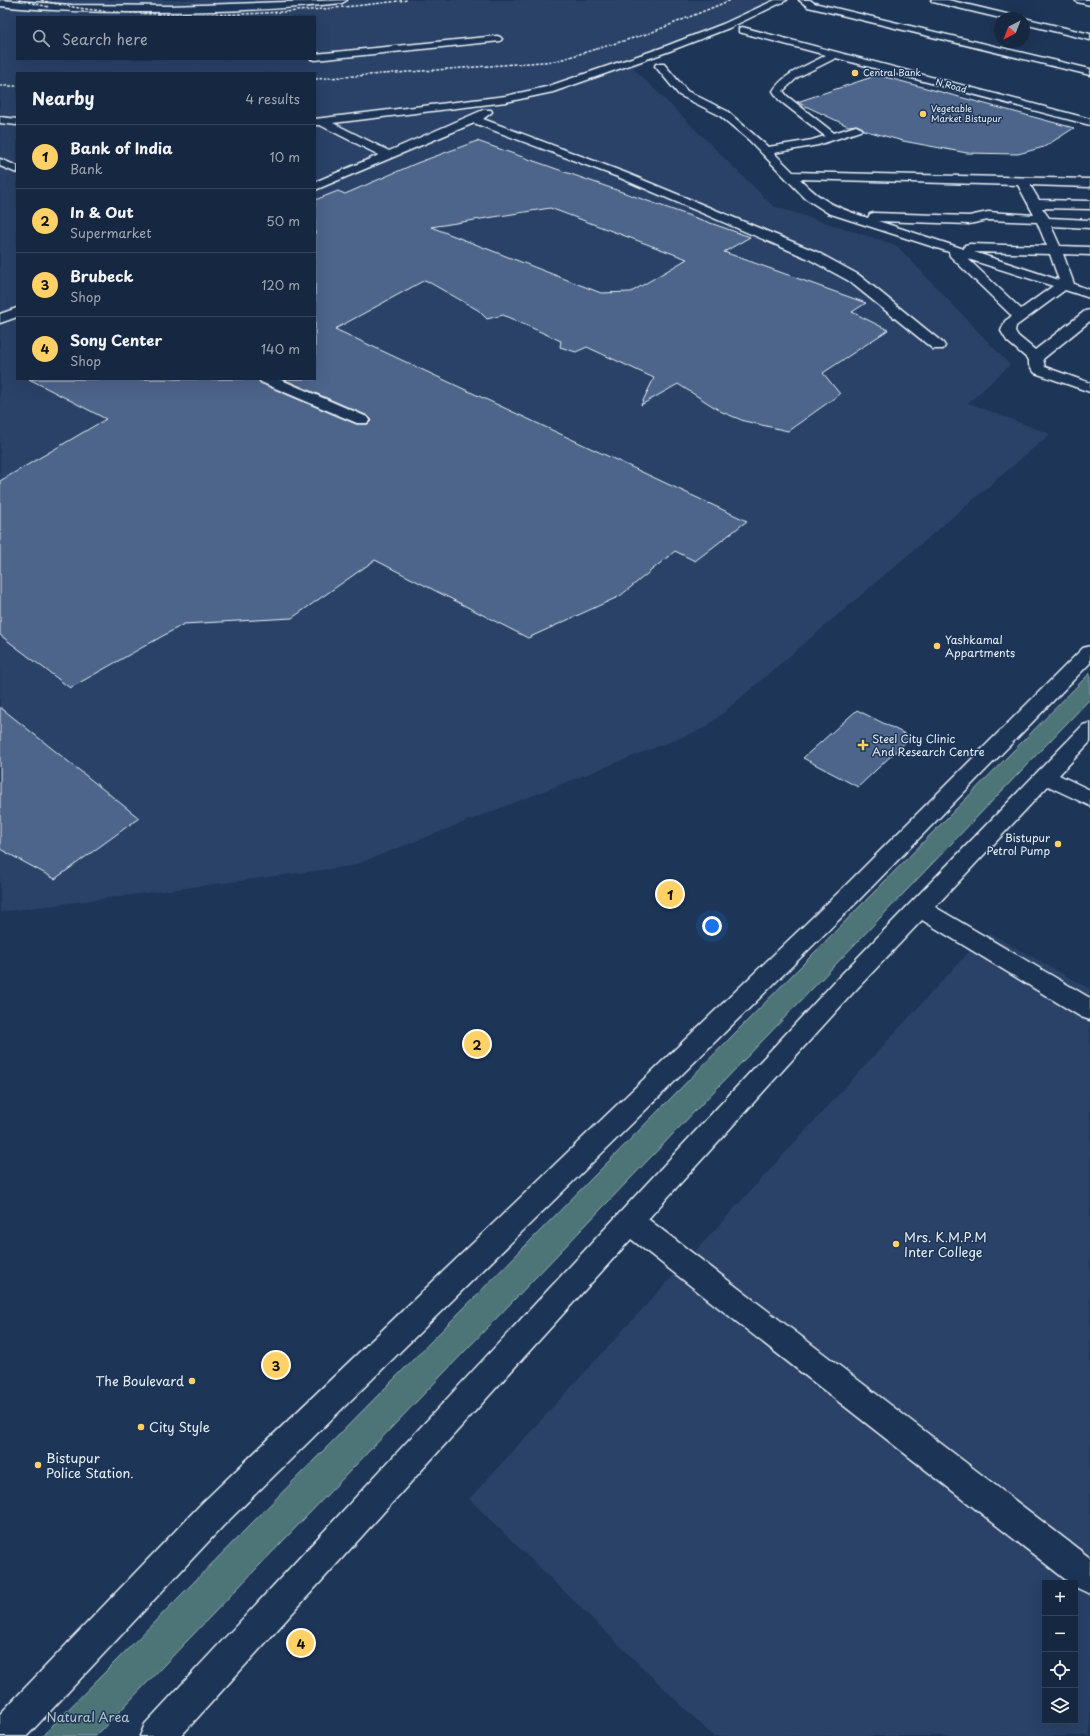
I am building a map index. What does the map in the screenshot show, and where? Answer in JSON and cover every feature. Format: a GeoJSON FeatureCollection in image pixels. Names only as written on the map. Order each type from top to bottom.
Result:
{"type":"FeatureCollection","features":[{"type":"Feature","properties":{"kind":"street"},"geometry":{"type":"LineString","coordinates":[[229,9],[236,0]]}},
{"type":"Feature","properties":{"kind":"street"},"geometry":{"type":"LineString","coordinates":[[0,3],[88,9],[229,9],[251,13],[279,4],[342,0]]}},
{"type":"Feature","properties":{"kind":"street"},"geometry":{"type":"LineString","coordinates":[[318,121],[506,99],[549,90],[581,81],[726,26],[782,0]]}},
{"type":"Feature","properties":{"kind":"street"},"geometry":{"type":"LineString","coordinates":[[804,0],[811,5],[1090,72]]}},
{"type":"Feature","properties":{"kind":"street"},"geometry":{"type":"LineString","coordinates":[[936,0],[994,14]]}},
{"type":"Feature","properties":{"kind":"street"},"geometry":{"type":"LineString","coordinates":[[1080,0],[1090,2]]}},
{"type":"Feature","properties":{"kind":"street"},"geometry":{"type":"LineString","coordinates":[[1030,22],[1090,37]]}},
{"type":"Feature","properties":{"kind":"street","name":"N Road"},"geometry":{"type":"LineString","coordinates":[[742,30],[1090,122]]}},
{"type":"Feature","properties":{"kind":"street"},"geometry":{"type":"LineString","coordinates":[[316,56],[497,39]]}},
{"type":"Feature","properties":{"kind":"street"},"geometry":{"type":"LineString","coordinates":[[833,137],[783,98],[778,92],[781,85],[790,78],[834,55]]}},
{"type":"Feature","properties":{"kind":"street"},"geometry":{"type":"LineString","coordinates":[[660,66],[683,93],[723,113],[766,151],[819,203],[849,217],[1090,294]]}},
{"type":"Feature","properties":{"kind":"street"},"geometry":{"type":"LineString","coordinates":[[316,186],[474,119],[506,99]]}},
{"type":"Feature","properties":{"kind":"street"},"geometry":{"type":"LineString","coordinates":[[474,119],[622,175],[812,255],[854,278],[938,346]]}},
{"type":"Feature","properties":{"kind":"street"},"geometry":{"type":"LineString","coordinates":[[0,120],[16,122]]}},
{"type":"Feature","properties":{"kind":"street"},"geometry":{"type":"LineString","coordinates":[[318,121],[388,155]]}},
{"type":"Feature","properties":{"kind":"street"},"geometry":{"type":"LineString","coordinates":[[766,151],[790,148],[856,130]]}},
{"type":"Feature","properties":{"kind":"street"},"geometry":{"type":"LineString","coordinates":[[0,162],[16,170]]}},
{"type":"Feature","properties":{"kind":"street"},"geometry":{"type":"LineString","coordinates":[[791,175],[1090,183]]}},
{"type":"Feature","properties":{"kind":"street"},"geometry":{"type":"LineString","coordinates":[[1023,182],[1044,220],[1056,250],[1066,286]]}},
{"type":"Feature","properties":{"kind":"street"},"geometry":{"type":"LineString","coordinates":[[1035,204],[1090,205]]}},
{"type":"Feature","properties":{"kind":"street"},"geometry":{"type":"LineString","coordinates":[[849,217],[969,220],[988,216],[1090,224]]}},
{"type":"Feature","properties":{"kind":"street"},"geometry":{"type":"LineString","coordinates":[[947,248],[1090,251]]}},
{"type":"Feature","properties":{"kind":"street"},"geometry":{"type":"LineString","coordinates":[[947,248],[1020,316]]}},
{"type":"Feature","properties":{"kind":"street"},"geometry":{"type":"LineString","coordinates":[[1036,359],[1012,338],[1008,330],[1010,324],[1066,286]]}},
{"type":"Feature","properties":{"kind":"street"},"geometry":{"type":"LineString","coordinates":[[1086,383],[1040,370],[1036,365],[1036,359],[1039,354],[1090,314]]}},
{"type":"Feature","properties":{"kind":"street"},"geometry":{"type":"LineString","coordinates":[[268,380],[362,420]]}},
{"type":"Feature","properties":{"kind":"street"},"geometry":{"type":"LineString","coordinates":[[3,1736],[212,1515],[848,897],[1090,652]]}},
{"type":"Feature","properties":{"kind":"street"},"geometry":{"type":"LineString","coordinates":[[157,1736],[629,1221],[919,908],[1090,730]]}},
{"type":"Feature","properties":{"kind":"street"},"geometry":{"type":"LineString","coordinates":[[1045,776],[1090,799]]}},
{"type":"Feature","properties":{"kind":"street"},"geometry":{"type":"LineString","coordinates":[[919,908],[1090,1010]]}},
{"type":"Feature","properties":{"kind":"street"},"geometry":{"type":"LineString","coordinates":[[629,1221],[1090,1578]]}},
{"type":"Feature","properties":{"kind":"shaded area"},"geometry":{"type":"Polygon","coordinates":[[[0,0],[774,0],[633,68],[773,206],[896,245],[1010,365],[968,403],[1050,434],[705,728],[352,866],[0,912],[0,0]]]}},
{"type":"Feature","properties":{"kind":"shaded area","name":"Mrs. K.M.P.M Inter College"},"geometry":{"type":"Polygon","coordinates":[[[987,932],[1090,989],[1090,1736],[713,1736],[469,1499],[987,932]]]}},
{"type":"Feature","properties":{"kind":"green space","name":"Natural Area"},"geometry":{"type":"Polygon","coordinates":[[[1090,673],[1090,699],[96,1736],[42,1736],[1090,673]]]}},
{"type":"Feature","properties":{"kind":"building","name":"Vegetable Market Bistupur"},"geometry":{"type":"Polygon","coordinates":[[[878,75],[1074,128],[1044,147],[1018,154],[967,153],[903,141],[863,130],[863,128],[857,125],[848,126],[797,102],[878,75]]]}},
{"type":"Feature","properties":{"kind":"building"},"geometry":{"type":"Polygon","coordinates":[[[477,141],[750,237],[724,252],[866,303],[852,312],[888,330],[823,373],[840,394],[788,431],[744,421],[722,412],[678,384],[641,405],[654,378],[587,347],[576,352],[560,347],[561,341],[503,315],[487,319],[478,310],[425,280],[335,329],[747,521],[695,561],[675,551],[620,596],[528,638],[375,560],[292,618],[184,624],[70,688],[0,635],[0,481],[106,419],[31,380],[258,380],[260,383],[356,424],[368,424],[372,420],[368,416],[285,380],[316,380],[316,200],[338,191],[345,194],[417,163],[477,141]],[[550,208],[431,227],[601,293],[631,292],[687,259],[550,208]]]}},
{"type":"Feature","properties":{"kind":"building"},"geometry":{"type":"Polygon","coordinates":[[[0,707],[139,818],[55,879],[0,849],[0,707]]]}},
{"type":"Feature","properties":{"kind":"building"},"geometry":{"type":"Polygon","coordinates":[[[857,710],[911,737],[858,787],[803,758],[857,710]]]}},
{"type":"Feature","properties":{"kind":"railway"},"geometry":{"type":"LineString","coordinates":[[19,0],[49,7]]}},
{"type":"Feature","properties":{"kind":"railway"},"geometry":{"type":"LineString","coordinates":[[41,0],[71,7],[101,11],[192,15],[284,12],[407,0]]}},
{"type":"Feature","properties":{"kind":"railway"},"geometry":{"type":"LineString","coordinates":[[316,79],[556,61],[650,33],[731,0]]}},
{"type":"Feature","properties":{"kind":"railway"},"geometry":{"type":"LineString","coordinates":[[0,86],[16,86]]}},
{"type":"Feature","properties":{"kind":"place","name":"Central Bank"},"geometry":{"type":"Point","coordinates":[855,73]}},
{"type":"Feature","properties":{"kind":"place","name":"Vegetable Market Bistupur"},"geometry":{"type":"Point","coordinates":[923,114]}},
{"type":"Feature","properties":{"kind":"place","name":"Yashkamal Appartments"},"geometry":{"type":"Point","coordinates":[937,646]}},
{"type":"Feature","properties":{"kind":"place","name":"Steel City Clinic And Research Centre"},"geometry":{"type":"Point","coordinates":[863,745]}},
{"type":"Feature","properties":{"kind":"place","name":"Bistupur Petrol Pump"},"geometry":{"type":"Point","coordinates":[1058,844]}},
{"type":"Feature","properties":{"kind":"place","name":"Bank of India"},"geometry":{"type":"Point","coordinates":[670,894]}},
{"type":"Feature","properties":{"kind":"place","name":"In & Out"},"geometry":{"type":"Point","coordinates":[477,1044]}},
{"type":"Feature","properties":{"kind":"place","name":"Mrs. K.M.P.M Inter College"},"geometry":{"type":"Point","coordinates":[896,1244]}},
{"type":"Feature","properties":{"kind":"place","name":"Brubeck"},"geometry":{"type":"Point","coordinates":[276,1365]}},
{"type":"Feature","properties":{"kind":"place","name":"The Boulevard"},"geometry":{"type":"Point","coordinates":[192,1381]}},
{"type":"Feature","properties":{"kind":"place","name":"City Style"},"geometry":{"type":"Point","coordinates":[141,1427]}},
{"type":"Feature","properties":{"kind":"place","name":"Bistupur Police Station."},"geometry":{"type":"Point","coordinates":[38,1465]}},
{"type":"Feature","properties":{"kind":"place","name":"Sony Center"},"geometry":{"type":"Point","coordinates":[301,1643]}}]}
